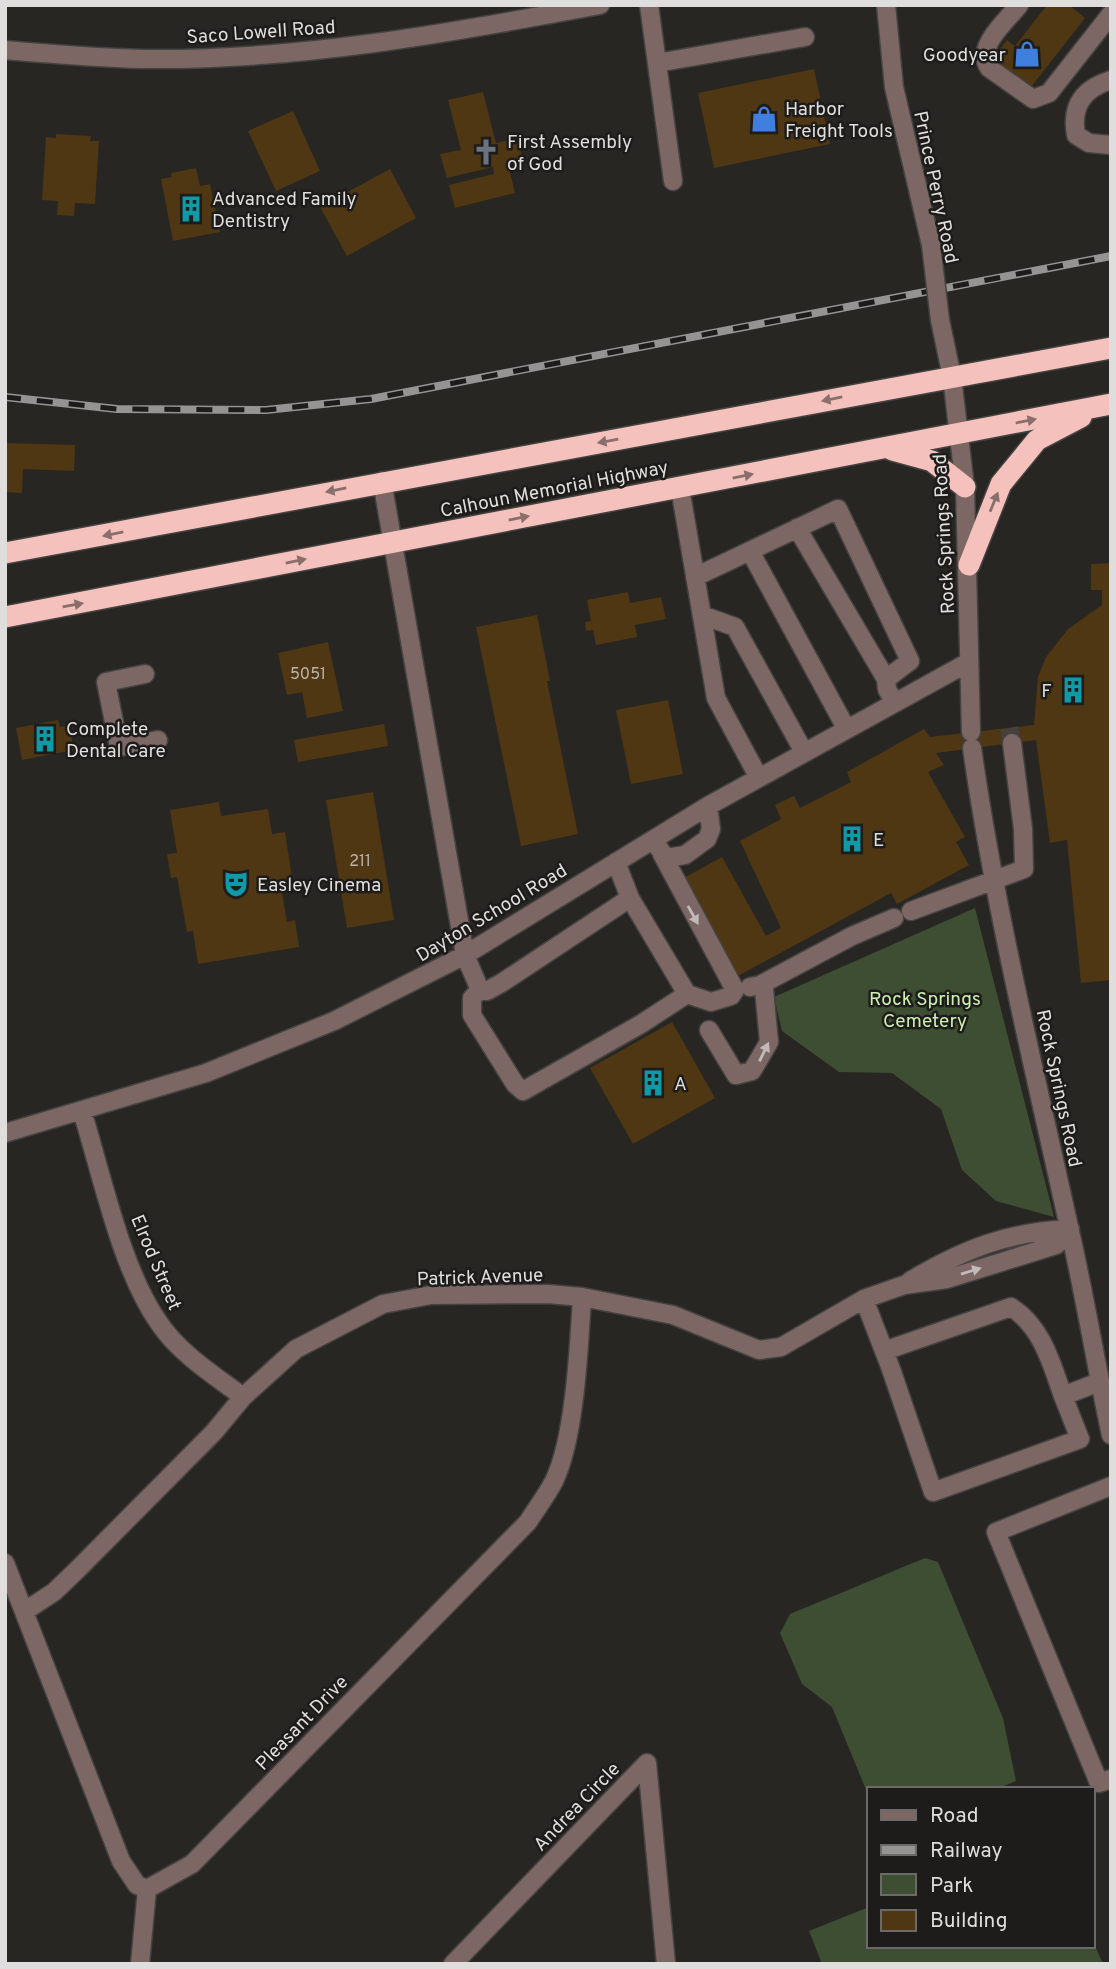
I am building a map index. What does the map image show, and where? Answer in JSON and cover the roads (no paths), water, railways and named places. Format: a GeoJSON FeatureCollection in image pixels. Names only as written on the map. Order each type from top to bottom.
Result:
{"type":"FeatureCollection","features":[{"type":"Feature","properties":{"kind":"highway","name":"Calhoun Memorial Highway"},"geometry":{"type":"LineString","coordinates":[[5,554],[382,481],[1111,348]]}},
{"type":"Feature","properties":{"kind":"highway","name":"Calhoun Memorial Highway"},"geometry":{"type":"LineString","coordinates":[[5,617],[1108,404]]}},
{"type":"Feature","properties":{"kind":"highway"},"geometry":{"type":"LineString","coordinates":[[969,565],[1001,484],[1037,440],[1108,404]]}},
{"type":"Feature","properties":{"kind":"highway"},"geometry":{"type":"LineString","coordinates":[[887,448],[932,461],[965,487]]}},
{"type":"Feature","properties":{"kind":"street","name":"Saco Lowell Road"},"geometry":{"type":"LineString","coordinates":[[5,50],[144,59],[319,50],[600,5]]}},
{"type":"Feature","properties":{"kind":"street"},"geometry":{"type":"LineString","coordinates":[[649,5],[673,181]]}},
{"type":"Feature","properties":{"kind":"street","name":"Prince Perry Road"},"geometry":{"type":"LineString","coordinates":[[887,5],[894,87],[930,245],[940,320],[952,377]]}},
{"type":"Feature","properties":{"kind":"street"},"geometry":{"type":"LineString","coordinates":[[1019,5],[986,47],[984,61],[1007,82],[1033,99],[1049,93],[1111,14]]}},
{"type":"Feature","properties":{"kind":"street"},"geometry":{"type":"LineString","coordinates":[[657,62],[805,37]]}},
{"type":"Feature","properties":{"kind":"street"},"geometry":{"type":"LineString","coordinates":[[1111,80],[1085,92],[1073,116],[1076,135],[1088,143],[1111,145]]}},
{"type":"Feature","properties":{"kind":"street","name":"Rock Springs Road"},"geometry":{"type":"LineString","coordinates":[[952,377],[965,487],[972,740],[993,878],[1070,1229],[1109,1423]]}},
{"type":"Feature","properties":{"kind":"street"},"geometry":{"type":"LineString","coordinates":[[382,481],[466,955],[481,990]]}},
{"type":"Feature","properties":{"kind":"street"},"geometry":{"type":"LineString","coordinates":[[680,488],[716,698],[759,778]]}},
{"type":"Feature","properties":{"kind":"street"},"geometry":{"type":"LineString","coordinates":[[695,577],[838,509],[845,518],[910,661],[886,678]]}},
{"type":"Feature","properties":{"kind":"street"},"geometry":{"type":"LineString","coordinates":[[797,528],[886,678],[887,689],[894,702]]}},
{"type":"Feature","properties":{"kind":"street"},"geometry":{"type":"LineString","coordinates":[[750,551],[846,728]]}},
{"type":"Feature","properties":{"kind":"street"},"geometry":{"type":"LineString","coordinates":[[702,615],[735,627],[804,752]]}},
{"type":"Feature","properties":{"kind":"street","name":"Dayton School Road"},"geometry":{"type":"LineString","coordinates":[[5,1133],[206,1073],[322,1027],[466,955],[653,838],[846,728],[969,662]]}},
{"type":"Feature","properties":{"kind":"street"},"geometry":{"type":"LineString","coordinates":[[145,674],[106,682],[119,747],[158,740]]}},
{"type":"Feature","properties":{"kind":"street"},"geometry":{"type":"LineString","coordinates":[[687,994],[711,1002],[731,996],[902,914],[993,878],[1024,869],[1023,829],[1012,743]]}},
{"type":"Feature","properties":{"kind":"street"},"geometry":{"type":"LineString","coordinates":[[662,854],[670,858],[685,855],[707,839],[710,829],[708,806]]}},
{"type":"Feature","properties":{"kind":"street"},"geometry":{"type":"LineString","coordinates":[[616,862],[630,898],[736,1075],[752,1072],[769,1042],[750,988],[653,838]]}},
{"type":"Feature","properties":{"kind":"street"},"geometry":{"type":"LineString","coordinates":[[481,990],[487,991],[503,982],[630,898]]}},
{"type":"Feature","properties":{"kind":"street"},"geometry":{"type":"LineString","coordinates":[[481,990],[472,998],[472,1015],[515,1084],[523,1091],[629,1031],[687,994]]}},
{"type":"Feature","properties":{"kind":"street","name":"Elrod Street"},"geometry":{"type":"LineString","coordinates":[[82,1111],[127,1253],[158,1322],[179,1347],[243,1397]]}},
{"type":"Feature","properties":{"kind":"street","name":"Patrick Avenue"},"geometry":{"type":"LineString","coordinates":[[25,1611],[54,1591],[77,1570],[206,1441],[243,1397],[296,1349],[345,1321],[383,1304],[430,1295],[548,1294],[582,1297],[673,1315],[759,1350],[781,1347],[864,1299],[904,1285],[947,1279],[1056,1245],[1070,1229]]}},
{"type":"Feature","properties":{"kind":"street","name":"Pleasant Drive"},"geometry":{"type":"LineString","coordinates":[[148,1888],[192,1864],[528,1522],[554,1480],[565,1446],[582,1297]]}},
{"type":"Feature","properties":{"kind":"street"},"geometry":{"type":"LineString","coordinates":[[864,1299],[933,1492],[1080,1439],[1047,1350],[1028,1318],[1011,1307],[884,1351]]}},
{"type":"Feature","properties":{"kind":"street"},"geometry":{"type":"LineString","coordinates":[[1063,1396],[1099,1382]]}},
{"type":"Feature","properties":{"kind":"street"},"geometry":{"type":"LineString","coordinates":[[1111,1486],[996,1532],[1099,1783],[1111,1779]]}},
{"type":"Feature","properties":{"kind":"street"},"geometry":{"type":"LineString","coordinates":[[5,1563],[121,1861],[137,1885],[148,1888],[139,1964]]}},
{"type":"Feature","properties":{"kind":"street","name":"Andrea Circle"},"geometry":{"type":"LineString","coordinates":[[453,1964],[648,1763],[666,1964]]}},
{"type":"Feature","properties":{"kind":"tunnel"},"geometry":{"type":"LineString","coordinates":[[1009,728],[1012,743]]}},
{"type":"Feature","properties":{"kind":"railway"},"geometry":{"type":"LineString","coordinates":[[5,397],[117,409],[266,410],[371,399],[1111,256]]}},
{"type":"Feature","properties":{"kind":"place","name":"Goodyear"},"geometry":{"type":"Point","coordinates":[1027,54]}},
{"type":"Feature","properties":{"kind":"place","name":"Harbor Freight Tools"},"geometry":{"type":"Point","coordinates":[764,119]}},
{"type":"Feature","properties":{"kind":"place","name":"First Assembly of God"},"geometry":{"type":"Point","coordinates":[486,152]}},
{"type":"Feature","properties":{"kind":"place","name":"Advanced Family Dentistry"},"geometry":{"type":"Point","coordinates":[191,209]}},
{"type":"Feature","properties":{"kind":"place","name":"F"},"geometry":{"type":"Point","coordinates":[1073,690]}},
{"type":"Feature","properties":{"kind":"place","name":"Complete Dental Care"},"geometry":{"type":"Point","coordinates":[45,739]}},
{"type":"Feature","properties":{"kind":"place","name":"E"},"geometry":{"type":"Point","coordinates":[852,839]}},
{"type":"Feature","properties":{"kind":"place","name":"Easley Cinema"},"geometry":{"type":"Point","coordinates":[236,884]}},
{"type":"Feature","properties":{"kind":"place","name":"A"},"geometry":{"type":"Point","coordinates":[653,1083]}},
{"type":"Feature","properties":{"kind":"park label","name":"Rock Springs Cemetery"},"geometry":{"type":"Point","coordinates":[925,1009]}}]}
